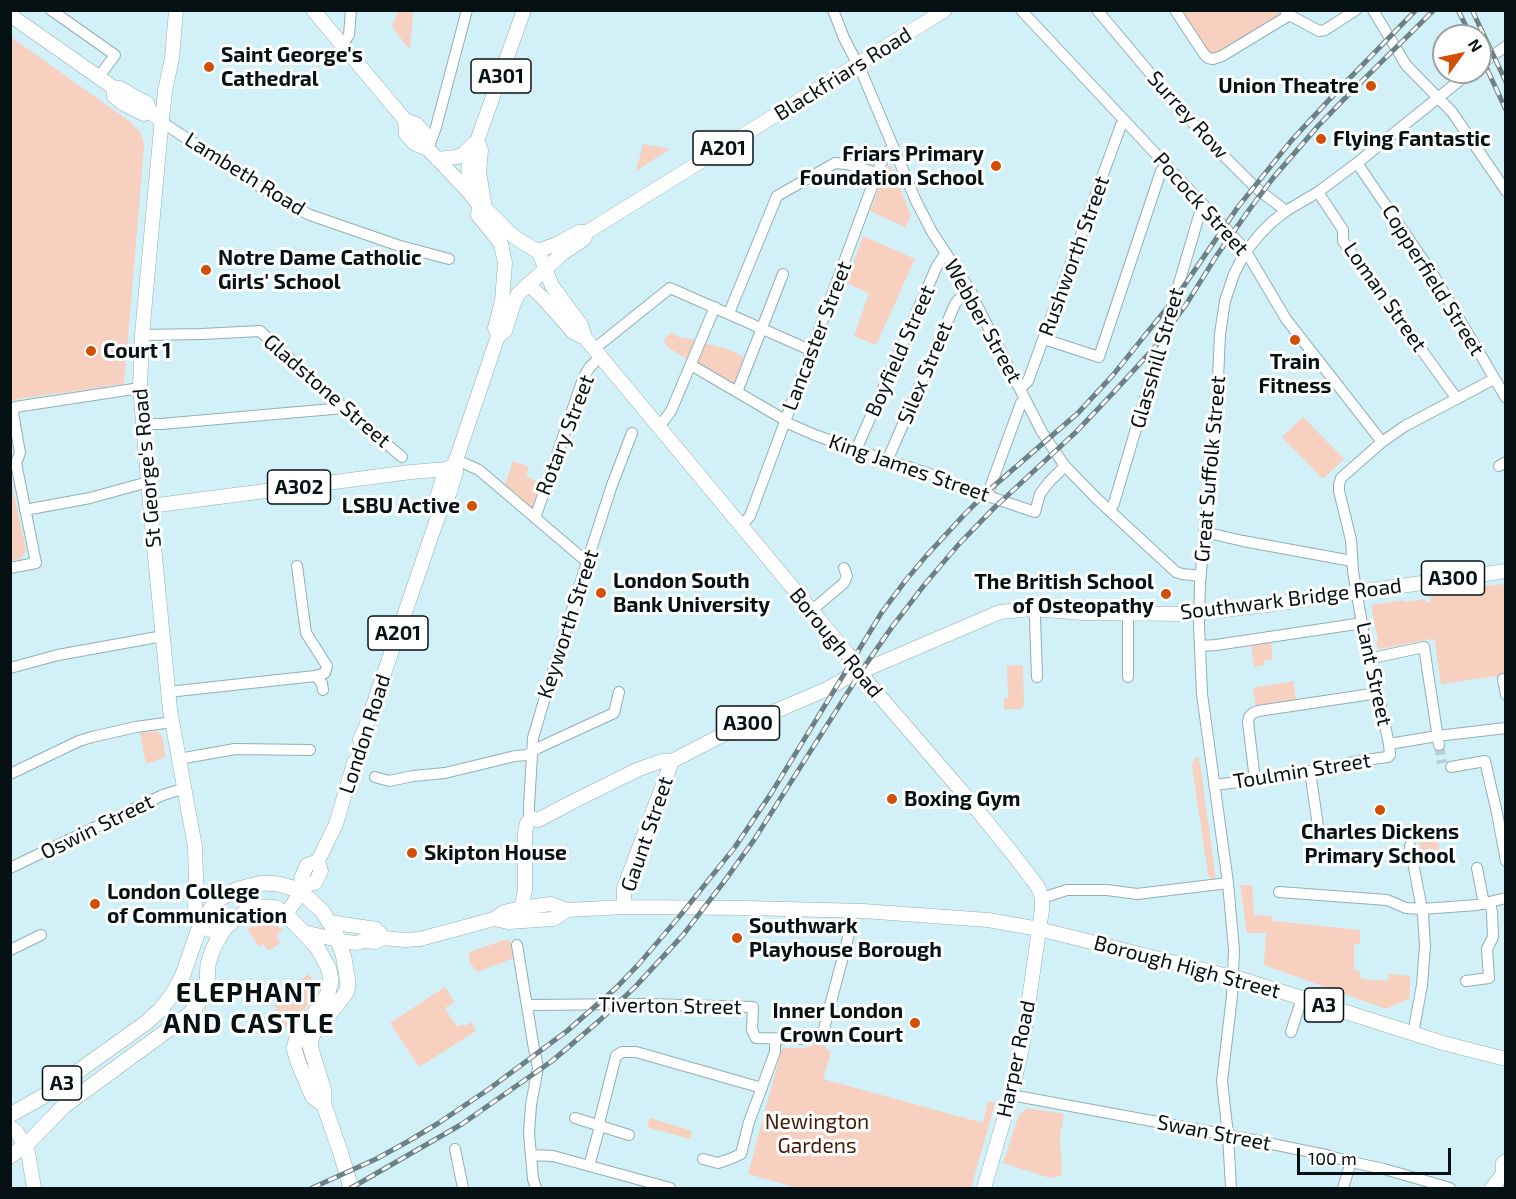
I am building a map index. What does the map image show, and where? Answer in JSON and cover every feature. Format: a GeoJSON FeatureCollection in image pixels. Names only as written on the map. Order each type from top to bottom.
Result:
{"type":"FeatureCollection","features":[{"type":"Feature","properties":{"kind":"highway","name":"A3"},"geometry":{"type":"LineString","coordinates":[[15,1112],[63,1082],[147,1022],[160,1010],[182,977],[201,923],[213,906],[221,898],[243,888],[263,883],[303,889],[329,922],[339,939],[348,986],[344,997],[312,1036],[310,1046],[324,1091],[324,1105]]}},
{"type":"Feature","properties":{"kind":"highway","name":"A3"},"geometry":{"type":"LineString","coordinates":[[10,1156],[25,1146],[64,1106],[191,1013],[204,995],[211,955],[225,928],[247,911],[257,907],[276,908],[286,914]]}},
{"type":"Feature","properties":{"kind":"highway"},"geometry":{"type":"LineString","coordinates":[[286,914],[317,947],[329,969],[331,981],[328,993],[296,1038],[294,1047],[295,1055],[313,1097],[324,1105],[351,1188]]}},
{"type":"Feature","properties":{"kind":"main road","name":"St George's Road"},"geometry":{"type":"LineString","coordinates":[[176,10],[172,58],[165,91],[162,122],[142,335],[140,388],[168,692],[196,864],[195,910],[201,923]]}},
{"type":"Feature","properties":{"kind":"main road"},"geometry":{"type":"LineString","coordinates":[[313,10],[405,120],[406,134],[415,144],[433,154],[513,236],[531,248]]}},
{"type":"Feature","properties":{"kind":"main road","name":"A301"},"geometry":{"type":"LineString","coordinates":[[482,206],[479,164],[481,150],[473,145],[524,10]]}},
{"type":"Feature","properties":{"kind":"main road","name":"Blackfriars Road"},"geometry":{"type":"LineString","coordinates":[[531,248],[557,244],[579,232],[587,232],[945,10]]}},
{"type":"Feature","properties":{"kind":"main road","name":"Lambeth Road"},"geometry":{"type":"LineString","coordinates":[[10,15],[114,88],[120,88],[147,103],[150,111],[162,122]]}},
{"type":"Feature","properties":{"kind":"main road"},"geometry":{"type":"LineString","coordinates":[[433,154],[457,157],[473,145]]}},
{"type":"Feature","properties":{"kind":"main road"},"geometry":{"type":"LineString","coordinates":[[468,191],[473,145]]}},
{"type":"Feature","properties":{"kind":"main road"},"geometry":{"type":"LineString","coordinates":[[482,206],[478,214],[501,244],[505,268]]}},
{"type":"Feature","properties":{"kind":"main road","name":"Blackfriars Road"},"geometry":{"type":"LineString","coordinates":[[545,268],[584,239],[587,232]]}},
{"type":"Feature","properties":{"kind":"main road"},"geometry":{"type":"LineString","coordinates":[[505,268],[514,251],[531,248]]}},
{"type":"Feature","properties":{"kind":"main road","name":"Borough Road"},"geometry":{"type":"LineString","coordinates":[[531,248],[540,255],[552,286],[593,348],[904,726],[965,795],[1038,887],[1042,897]]}},
{"type":"Feature","properties":{"kind":"main road","name":"A201"},"geometry":{"type":"LineString","coordinates":[[498,336],[495,328],[502,301],[505,268]]}},
{"type":"Feature","properties":{"kind":"main road","name":"A201"},"geometry":{"type":"LineString","coordinates":[[453,464],[498,336],[505,331],[514,300],[545,268]]}},
{"type":"Feature","properties":{"kind":"main road","name":"Borough Road"},"geometry":{"type":"LineString","coordinates":[[528,284],[573,332],[593,348]]}},
{"type":"Feature","properties":{"kind":"main road","name":"London Road"},"geometry":{"type":"LineString","coordinates":[[303,889],[316,882],[321,871],[318,861],[336,824],[354,763],[362,747],[360,740],[442,505],[437,496],[444,475],[453,464]]}},
{"type":"Feature","properties":{"kind":"main road","name":"A302"},"geometry":{"type":"LineString","coordinates":[[150,506],[411,472],[453,464]]}},
{"type":"Feature","properties":{"kind":"main road","name":"Southwark Bridge Road"},"geometry":{"type":"LineString","coordinates":[[531,818],[538,820],[639,769],[662,761],[672,761],[734,729],[827,689],[860,672],[1004,611],[1033,609],[1084,613],[1200,613],[1506,571]]}},
{"type":"Feature","properties":{"kind":"main road","name":"Gaunt Street"},"geometry":{"type":"LineString","coordinates":[[624,908],[624,888],[672,761]]}},
{"type":"Feature","properties":{"kind":"main road"},"geometry":{"type":"LineString","coordinates":[[521,908],[525,891],[525,832],[526,823],[531,818]]}},
{"type":"Feature","properties":{"kind":"main road"},"geometry":{"type":"LineString","coordinates":[[286,914],[303,889]]}},
{"type":"Feature","properties":{"kind":"main road"},"geometry":{"type":"LineString","coordinates":[[1040,929],[1042,897]]}},
{"type":"Feature","properties":{"kind":"main road","name":"A3"},"geometry":{"type":"LineString","coordinates":[[303,932],[357,943],[375,942],[384,938],[420,939],[494,919],[504,912],[551,904],[567,910],[747,908],[851,911],[988,920],[1040,929]]}},
{"type":"Feature","properties":{"kind":"main road","name":"A3"},"geometry":{"type":"LineString","coordinates":[[494,919],[508,922],[553,919],[567,910]]}},
{"type":"Feature","properties":{"kind":"main road","name":"A3"},"geometry":{"type":"LineString","coordinates":[[329,922],[376,929],[384,938]]}},
{"type":"Feature","properties":{"kind":"main road"},"geometry":{"type":"LineString","coordinates":[[201,923],[211,930],[225,928]]}},
{"type":"Feature","properties":{"kind":"main road","name":"Borough High Street"},"geometry":{"type":"LineString","coordinates":[[1040,929],[1233,978],[1413,1034],[1506,1059]]}},
{"type":"Feature","properties":{"kind":"main road","name":"Harper Road"},"geometry":{"type":"LineString","coordinates":[[984,1188],[1022,1048],[1040,929]]}},
{"type":"Feature","properties":{"kind":"main road"},"geometry":{"type":"LineString","coordinates":[[10,1127],[16,1132],[28,1152],[34,1188]]}},
{"type":"Feature","properties":{"kind":"main road"},"geometry":{"type":"LineString","coordinates":[[1492,1188],[1505,1170]]}},
{"type":"Feature","properties":{"kind":"street"},"geometry":{"type":"LineString","coordinates":[[51,10],[115,55],[99,77]]}},
{"type":"Feature","properties":{"kind":"street"},"geometry":{"type":"LineString","coordinates":[[342,45],[349,35],[351,10]]}},
{"type":"Feature","properties":{"kind":"street"},"geometry":{"type":"LineString","coordinates":[[433,154],[436,126],[467,10]]}},
{"type":"Feature","properties":{"kind":"street","name":"Webber Street"},"geometry":{"type":"LineString","coordinates":[[833,10],[920,210],[972,293],[1042,432],[1065,466],[1176,572],[1201,576]]}},
{"type":"Feature","properties":{"kind":"street","name":"Pocock Street"},"geometry":{"type":"LineString","coordinates":[[1021,10],[1246,251],[1286,319],[1382,442]]}},
{"type":"Feature","properties":{"kind":"street","name":"Surrey Row"},"geometry":{"type":"LineString","coordinates":[[1097,10],[1214,146],[1256,188],[1286,211]]}},
{"type":"Feature","properties":{"kind":"street"},"geometry":{"type":"LineString","coordinates":[[1174,10],[1203,54],[1213,59],[1222,57],[1286,13],[1315,30],[1322,31],[1356,10]]}},
{"type":"Feature","properties":{"kind":"street"},"geometry":{"type":"LineString","coordinates":[[1372,10],[1406,65],[1452,112],[1506,191]]}},
{"type":"Feature","properties":{"kind":"street"},"geometry":{"type":"LineString","coordinates":[[1492,56],[1506,46]]}},
{"type":"Feature","properties":{"kind":"street","name":"Great Suffolk Street"},"geometry":{"type":"LineString","coordinates":[[1231,1188],[1222,1081],[1234,950],[1228,884],[1203,702],[1200,646],[1201,576],[1216,424],[1221,318],[1231,281],[1246,251],[1261,233],[1286,211],[1318,192],[1357,163],[1455,84]]}},
{"type":"Feature","properties":{"kind":"street","name":"Rushworth Street"},"geometry":{"type":"LineString","coordinates":[[987,496],[1021,403],[1022,394],[1121,125],[1125,121]]}},
{"type":"Feature","properties":{"kind":"street","name":"Lambeth Road"},"geometry":{"type":"LineString","coordinates":[[162,122],[291,206],[310,215],[397,245],[449,259]]}},
{"type":"Feature","properties":{"kind":"street","name":"Lancaster Street"},"geometry":{"type":"LineString","coordinates":[[741,526],[750,516],[762,478],[877,173],[886,153],[893,147]]}},
{"type":"Feature","properties":{"kind":"street"},"geometry":{"type":"LineString","coordinates":[[729,313],[777,196],[835,163],[847,164],[877,173]]}},
{"type":"Feature","properties":{"kind":"street","name":"Copperfield Street"},"geometry":{"type":"LineString","coordinates":[[1357,163],[1432,273],[1506,398]]}},
{"type":"Feature","properties":{"kind":"street"},"geometry":{"type":"LineString","coordinates":[[1044,339],[1099,357],[1161,171],[1167,165]]}},
{"type":"Feature","properties":{"kind":"street","name":"Loman Street"},"geometry":{"type":"LineString","coordinates":[[1318,192],[1343,230],[1343,241],[1457,399]]}},
{"type":"Feature","properties":{"kind":"street","name":"Glasshill Street"},"geometry":{"type":"LineString","coordinates":[[1110,511],[1204,205]]}},
{"type":"Feature","properties":{"kind":"street","name":"Boyfield Street"},"geometry":{"type":"LineString","coordinates":[[856,450],[937,266],[946,254]]}},
{"type":"Feature","properties":{"kind":"street"},"geometry":{"type":"LineString","coordinates":[[737,392],[783,274]]}},
{"type":"Feature","properties":{"kind":"street","name":"Rotary Street"},"geometry":{"type":"LineString","coordinates":[[534,518],[583,379],[589,368],[593,348],[670,288],[715,307]]}},
{"type":"Feature","properties":{"kind":"street","name":"Silex Street"},"geometry":{"type":"LineString","coordinates":[[888,461],[955,304],[972,293]]}},
{"type":"Feature","properties":{"kind":"street"},"geometry":{"type":"LineString","coordinates":[[659,427],[671,411],[715,307],[810,350]]}},
{"type":"Feature","properties":{"kind":"street","name":"Gladstone Street"},"geometry":{"type":"LineString","coordinates":[[142,335],[260,331],[344,408],[402,457]]}},
{"type":"Feature","properties":{"kind":"street","name":"King James Street"},"geometry":{"type":"LineString","coordinates":[[690,364],[785,421],[815,435],[1035,512],[1040,494],[1065,466]]}},
{"type":"Feature","properties":{"kind":"street"},"geometry":{"type":"LineString","coordinates":[[1382,442],[1405,426],[1494,379]]}},
{"type":"Feature","properties":{"kind":"street"},"geometry":{"type":"LineString","coordinates":[[10,568],[36,563],[26,510],[13,463],[20,453],[13,413],[15,407],[140,388]]}},
{"type":"Feature","properties":{"kind":"street"},"geometry":{"type":"LineString","coordinates":[[143,424],[344,408]]}},
{"type":"Feature","properties":{"kind":"street","name":"Keyworth Street"},"geometry":{"type":"LineString","coordinates":[[531,818],[528,806],[533,738],[587,562],[632,433]]}},
{"type":"Feature","properties":{"kind":"street","name":"Lant Street"},"geometry":{"type":"LineString","coordinates":[[1382,442],[1341,478],[1339,491],[1352,540],[1352,561],[1368,659],[1378,693],[1389,750]]}},
{"type":"Feature","properties":{"kind":"street"},"geometry":{"type":"LineString","coordinates":[[453,464],[479,470],[587,562]]}},
{"type":"Feature","properties":{"kind":"street"},"geometry":{"type":"LineString","coordinates":[[26,510],[90,498],[148,482]]}},
{"type":"Feature","properties":{"kind":"street"},"geometry":{"type":"LineString","coordinates":[[1204,532],[1352,561]]}},
{"type":"Feature","properties":{"kind":"street"},"geometry":{"type":"LineString","coordinates":[[168,692],[325,673],[327,666],[306,633],[297,566]]}},
{"type":"Feature","properties":{"kind":"street"},"geometry":{"type":"LineString","coordinates":[[811,611],[844,583],[847,576],[844,568]]}},
{"type":"Feature","properties":{"kind":"street"},"geometry":{"type":"LineString","coordinates":[[1033,609],[1037,677]]}},
{"type":"Feature","properties":{"kind":"street"},"geometry":{"type":"LineString","coordinates":[[1128,614],[1128,677]]}},
{"type":"Feature","properties":{"kind":"street"},"geometry":{"type":"LineString","coordinates":[[1200,646],[1363,623]]}},
{"type":"Feature","properties":{"kind":"street"},"geometry":{"type":"LineString","coordinates":[[10,668],[58,655],[163,636]]}},
{"type":"Feature","properties":{"kind":"street"},"geometry":{"type":"LineString","coordinates":[[1368,659],[1424,647],[1438,740]]}},
{"type":"Feature","properties":{"kind":"street"},"geometry":{"type":"LineString","coordinates":[[315,676],[323,690]]}},
{"type":"Feature","properties":{"kind":"street"},"geometry":{"type":"LineString","coordinates":[[1503,679],[1506,695]]}},
{"type":"Feature","properties":{"kind":"street"},"geometry":{"type":"LineString","coordinates":[[375,777],[389,780],[445,773],[527,755],[539,747],[614,713],[619,692]]}},
{"type":"Feature","properties":{"kind":"street"},"geometry":{"type":"LineString","coordinates":[[1255,780],[1248,722],[1253,713],[1378,693]]}},
{"type":"Feature","properties":{"kind":"street"},"geometry":{"type":"LineString","coordinates":[[10,774],[79,741],[172,722]]}},
{"type":"Feature","properties":{"kind":"street","name":"Toulmin Street"},"geometry":{"type":"LineString","coordinates":[[1214,785],[1388,757],[1389,750],[1506,728]]}},
{"type":"Feature","properties":{"kind":"street"},"geometry":{"type":"LineString","coordinates":[[179,759],[235,749],[310,750]]}},
{"type":"Feature","properties":{"kind":"street"},"geometry":{"type":"LineString","coordinates":[[1451,767],[1485,761],[1506,861]]}},
{"type":"Feature","properties":{"kind":"street"},"geometry":{"type":"LineString","coordinates":[[1310,771],[1319,833]]}},
{"type":"Feature","properties":{"kind":"street","name":"Oswin Street"},"geometry":{"type":"LineString","coordinates":[[10,868],[163,795],[185,788]]}},
{"type":"Feature","properties":{"kind":"street"},"geometry":{"type":"LineString","coordinates":[[1410,846],[1422,909],[1425,946],[1422,986],[1413,1034]]}},
{"type":"Feature","properties":{"kind":"street"},"geometry":{"type":"LineString","coordinates":[[1466,981],[1489,978],[1487,949],[1493,938],[1492,912],[1487,903],[1477,868]]}},
{"type":"Feature","properties":{"kind":"street"},"geometry":{"type":"LineString","coordinates":[[1042,897],[1067,890],[1107,890],[1137,894],[1228,884]]}},
{"type":"Feature","properties":{"kind":"street"},"geometry":{"type":"LineString","coordinates":[[1279,892],[1387,900],[1406,908],[1422,909],[1467,907],[1506,898]]}},
{"type":"Feature","properties":{"kind":"street","name":"Tiverton Street"},"geometry":{"type":"LineString","coordinates":[[528,1005],[647,1004],[753,1007],[752,1030],[756,1038],[818,1037],[824,1029],[835,989],[850,930],[851,911]]}},
{"type":"Feature","properties":{"kind":"street"},"geometry":{"type":"LineString","coordinates":[[10,950],[41,935]]}},
{"type":"Feature","properties":{"kind":"street"},"geometry":{"type":"LineString","coordinates":[[517,945],[538,1067],[530,1119],[533,1179],[536,1188]]}},
{"type":"Feature","properties":{"kind":"street"},"geometry":{"type":"LineString","coordinates":[[1291,1032],[1302,998]]}},
{"type":"Feature","properties":{"kind":"street"},"geometry":{"type":"LineString","coordinates":[[703,1159],[718,1163],[741,1154],[749,1122],[775,1052],[775,1039]]}},
{"type":"Feature","properties":{"kind":"street"},"geometry":{"type":"LineString","coordinates":[[589,1166],[616,1056],[622,1052],[636,1052],[762,1088]]}},
{"type":"Feature","properties":{"kind":"street","name":"Swan Street"},"geometry":{"type":"LineString","coordinates":[[1011,1095],[1326,1155],[1450,1188]]}},
{"type":"Feature","properties":{"kind":"street"},"geometry":{"type":"LineString","coordinates":[[575,1118],[629,1135]]}},
{"type":"Feature","properties":{"kind":"street"},"geometry":{"type":"LineString","coordinates":[[455,1149],[463,1188]]}},
{"type":"Feature","properties":{"kind":"street"},"geometry":{"type":"LineString","coordinates":[[531,1155],[553,1156],[670,1188]]}},
{"type":"Feature","properties":{"kind":"street"},"geometry":{"type":"LineString","coordinates":[[1343,1188],[1351,1162]]}},
{"type":"Feature","properties":{"kind":"green space"},"geometry":{"type":"Polygon","coordinates":[[[1278,10],[1279,15],[1276,20],[1218,55],[1210,55],[1180,11],[1278,10]]]}},
{"type":"Feature","properties":{"kind":"green space"},"geometry":{"type":"Polygon","coordinates":[[[398,11],[413,11],[410,50],[392,27],[398,11]]]}},
{"type":"Feature","properties":{"kind":"green space"},"geometry":{"type":"Polygon","coordinates":[[[11,37],[129,121],[143,139],[124,384],[11,400],[11,37]]]}},
{"type":"Feature","properties":{"kind":"green space"},"geometry":{"type":"Polygon","coordinates":[[[643,144],[670,149],[636,171],[643,144]]]}},
{"type":"Feature","properties":{"kind":"green space"},"geometry":{"type":"Polygon","coordinates":[[[891,166],[911,216],[905,227],[870,211],[886,168],[891,166]]]}},
{"type":"Feature","properties":{"kind":"green space"},"geometry":{"type":"Polygon","coordinates":[[[863,236],[915,259],[876,345],[854,336],[869,293],[846,283],[863,236]]]}},
{"type":"Feature","properties":{"kind":"green space"},"geometry":{"type":"Polygon","coordinates":[[[672,332],[678,337],[697,340],[688,360],[664,342],[672,332]]]}},
{"type":"Feature","properties":{"kind":"green space"},"geometry":{"type":"Polygon","coordinates":[[[704,343],[727,349],[744,357],[733,386],[695,363],[704,343]]]}},
{"type":"Feature","properties":{"kind":"green space"},"geometry":{"type":"Polygon","coordinates":[[[1303,417],[1344,459],[1323,479],[1282,437],[1303,417]]]}},
{"type":"Feature","properties":{"kind":"green space"},"geometry":{"type":"Polygon","coordinates":[[[513,461],[529,467],[526,476],[543,484],[534,509],[522,504],[504,487],[513,461]]]}},
{"type":"Feature","properties":{"kind":"green space"},"geometry":{"type":"Polygon","coordinates":[[[10,476],[26,550],[22,558],[11,561],[10,476]]]}},
{"type":"Feature","properties":{"kind":"green space"},"geometry":{"type":"Polygon","coordinates":[[[1505,584],[1505,679],[1498,680],[1497,676],[1441,684],[1435,641],[1430,639],[1380,649],[1377,647],[1378,640],[1371,605],[1425,599],[1426,603],[1430,602],[1430,597],[1465,592],[1465,588],[1505,584]]]}},
{"type":"Feature","properties":{"kind":"green space"},"geometry":{"type":"Polygon","coordinates":[[[1271,642],[1273,659],[1264,660],[1264,665],[1254,667],[1251,645],[1271,642]]]}},
{"type":"Feature","properties":{"kind":"green space"},"geometry":{"type":"Polygon","coordinates":[[[1023,665],[1024,706],[1021,709],[1004,709],[1004,698],[1008,698],[1007,666],[1023,665]]]}},
{"type":"Feature","properties":{"kind":"green space"},"geometry":{"type":"Polygon","coordinates":[[[1293,681],[1296,699],[1256,706],[1253,688],[1293,681]]]}},
{"type":"Feature","properties":{"kind":"green space"},"geometry":{"type":"Polygon","coordinates":[[[157,731],[162,736],[166,757],[146,764],[140,733],[157,731]]]}},
{"type":"Feature","properties":{"kind":"green space"},"geometry":{"type":"Polygon","coordinates":[[[1199,757],[1216,880],[1208,874],[1192,766],[1194,759],[1199,757]]]}},
{"type":"Feature","properties":{"kind":"green space"},"geometry":{"type":"Polygon","coordinates":[[[1435,825],[1439,850],[1421,853],[1417,828],[1435,825]]]}},
{"type":"Feature","properties":{"kind":"green space"},"geometry":{"type":"Polygon","coordinates":[[[1240,885],[1252,885],[1254,915],[1271,916],[1273,921],[1360,930],[1360,944],[1354,944],[1354,970],[1360,971],[1361,979],[1388,981],[1389,974],[1410,976],[1410,998],[1386,1009],[1264,965],[1266,933],[1247,933],[1240,885]]]}},
{"type":"Feature","properties":{"kind":"green space"},"geometry":{"type":"Polygon","coordinates":[[[265,924],[275,925],[283,930],[276,935],[281,943],[268,951],[263,944],[259,947],[247,929],[265,924]]]}},
{"type":"Feature","properties":{"kind":"green space"},"geometry":{"type":"Polygon","coordinates":[[[504,940],[510,941],[514,958],[477,972],[469,961],[469,952],[504,940]]]}},
{"type":"Feature","properties":{"kind":"green space"},"geometry":{"type":"Polygon","coordinates":[[[309,974],[316,985],[308,1005],[282,1031],[281,1035],[271,1031],[262,1019],[277,1009],[274,1005],[304,983],[302,979],[309,974]]]}},
{"type":"Feature","properties":{"kind":"green space"},"geometry":{"type":"Polygon","coordinates":[[[445,987],[455,1002],[445,1008],[451,1018],[458,1027],[471,1022],[476,1031],[419,1067],[390,1023],[445,987]]]}},
{"type":"Feature","properties":{"kind":"green space","name":"Newington Gardens"},"geometry":{"type":"Polygon","coordinates":[[[820,1043],[831,1052],[823,1079],[983,1123],[988,1101],[995,1103],[971,1188],[798,1188],[748,1174],[782,1048],[804,1048],[820,1043]]]}},
{"type":"Feature","properties":{"kind":"green space"},"geometry":{"type":"Polygon","coordinates":[[[1028,1108],[1064,1114],[1060,1136],[1062,1175],[1050,1178],[1003,1163],[1019,1115],[1028,1108]]]}},
{"type":"Feature","properties":{"kind":"green space"},"geometry":{"type":"Polygon","coordinates":[[[650,1118],[692,1131],[690,1139],[647,1127],[650,1118]]]}},
{"type":"Feature","properties":{"kind":"tunnel"},"geometry":{"type":"LineString","coordinates":[[1439,745],[1442,763]]}},
{"type":"Feature","properties":{"kind":"railway"},"geometry":{"type":"LineString","coordinates":[[312,1188],[407,1142],[489,1089],[567,1031],[616,988],[638,965],[735,847],[772,792],[882,612],[906,580],[988,491],[1078,413],[1113,375],[1179,293],[1238,207],[1291,141],[1416,10]]}},
{"type":"Feature","properties":{"kind":"railway"},"geometry":{"type":"LineString","coordinates":[[351,1188],[462,1124],[552,1061],[635,987],[683,935],[754,840],[864,667],[925,584],[959,544],[994,508],[1076,432],[1155,347],[1187,303],[1217,255],[1273,178],[1318,126],[1434,10]]}},
{"type":"Feature","properties":{"kind":"railway"},"geometry":{"type":"LineString","coordinates":[[1458,10],[1465,24]]}},
{"type":"Feature","properties":{"kind":"railway"},"geometry":{"type":"LineString","coordinates":[[1472,10],[1506,82]]}},
{"type":"Feature","properties":{"kind":"railway"},"geometry":{"type":"LineString","coordinates":[[1492,80],[1506,110]]}},
{"type":"Feature","properties":{"kind":"place","name":"Saint George's Cathedral"},"geometry":{"type":"Point","coordinates":[209,67]}},
{"type":"Feature","properties":{"kind":"place","name":"Union Theatre"},"geometry":{"type":"Point","coordinates":[1371,86]}},
{"type":"Feature","properties":{"kind":"place","name":"Flying Fantastic"},"geometry":{"type":"Point","coordinates":[1321,139]}},
{"type":"Feature","properties":{"kind":"place","name":"Friars Primary Foundation School"},"geometry":{"type":"Point","coordinates":[996,166]}},
{"type":"Feature","properties":{"kind":"place","name":"Notre Dame Catholic Girls' School"},"geometry":{"type":"Point","coordinates":[206,270]}},
{"type":"Feature","properties":{"kind":"place","name":"Train Fitness"},"geometry":{"type":"Point","coordinates":[1295,340]}},
{"type":"Feature","properties":{"kind":"place","name":"Court 1"},"geometry":{"type":"Point","coordinates":[91,351]}},
{"type":"Feature","properties":{"kind":"place","name":"LSBU Active"},"geometry":{"type":"Point","coordinates":[472,506]}},
{"type":"Feature","properties":{"kind":"place","name":"London South Bank University"},"geometry":{"type":"Point","coordinates":[601,593]}},
{"type":"Feature","properties":{"kind":"place","name":"The British School of Osteopathy"},"geometry":{"type":"Point","coordinates":[1166,594]}},
{"type":"Feature","properties":{"kind":"place","name":"Boxing Gym"},"geometry":{"type":"Point","coordinates":[892,799]}},
{"type":"Feature","properties":{"kind":"place","name":"Charles Dickens Primary School"},"geometry":{"type":"Point","coordinates":[1380,810]}},
{"type":"Feature","properties":{"kind":"place","name":"Skipton House"},"geometry":{"type":"Point","coordinates":[412,853]}},
{"type":"Feature","properties":{"kind":"place","name":"London College of Communication"},"geometry":{"type":"Point","coordinates":[95,904]}},
{"type":"Feature","properties":{"kind":"place","name":"Southwark Playhouse Borough"},"geometry":{"type":"Point","coordinates":[737,938]}},
{"type":"Feature","properties":{"kind":"place","name":"Inner London Crown Court"},"geometry":{"type":"Point","coordinates":[915,1023]}},
{"type":"Feature","properties":{"kind":"district","name":"ELEPHANT AND CASTLE"},"geometry":{"type":"Point","coordinates":[249,1008]}}]}
